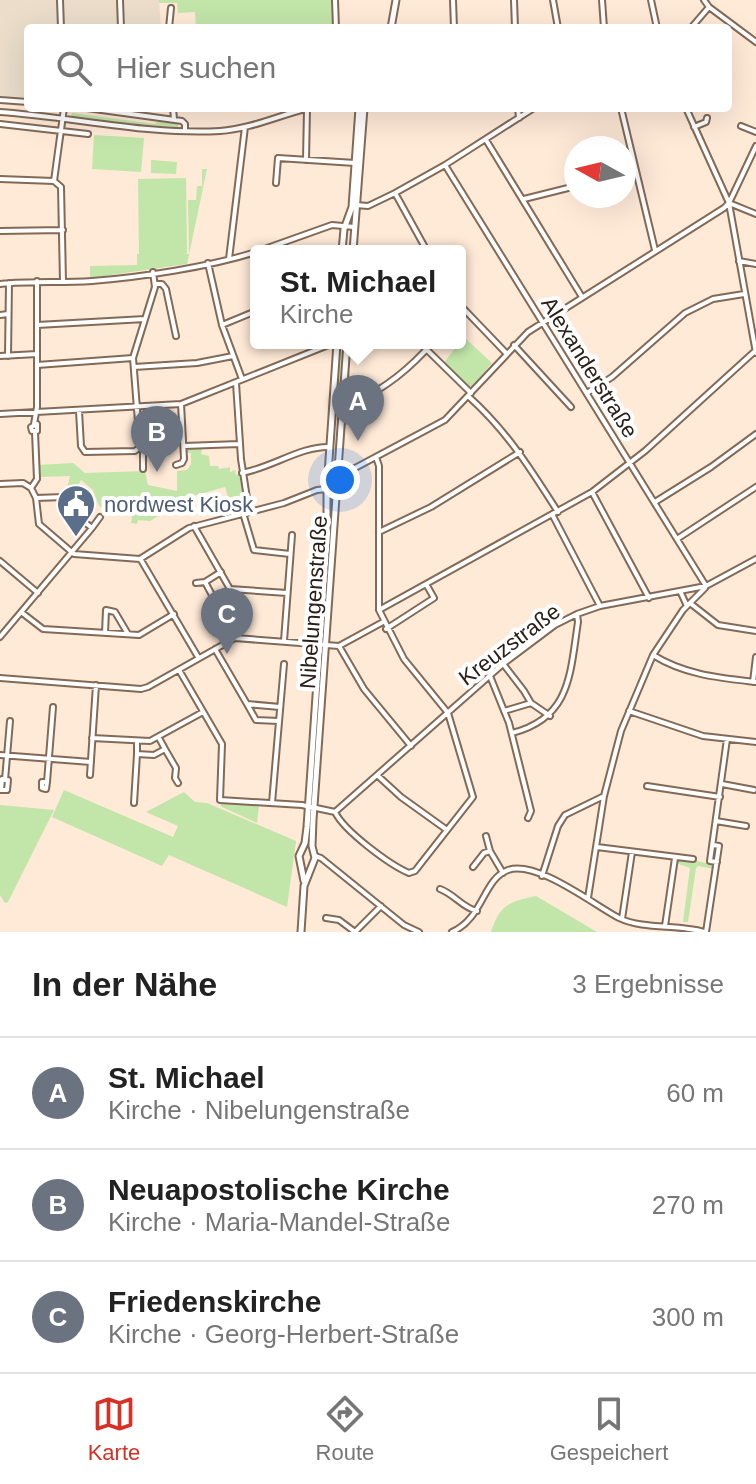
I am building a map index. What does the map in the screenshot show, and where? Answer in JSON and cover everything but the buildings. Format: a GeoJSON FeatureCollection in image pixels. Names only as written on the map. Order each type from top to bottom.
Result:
{"type":"FeatureCollection","features":[{"type":"Feature","properties":{"kind":"street"},"geometry":{"type":"LineString","coordinates":[[60,0],[61,24]]}},
{"type":"Feature","properties":{"kind":"street"},"geometry":{"type":"LineString","coordinates":[[120,0],[121,24]]}},
{"type":"Feature","properties":{"kind":"street"},"geometry":{"type":"LineString","coordinates":[[335,0],[336,24]]}},
{"type":"Feature","properties":{"kind":"street"},"geometry":{"type":"LineString","coordinates":[[392,24],[396,0]]}},
{"type":"Feature","properties":{"kind":"street"},"geometry":{"type":"LineString","coordinates":[[453,0],[454,24]]}},
{"type":"Feature","properties":{"kind":"street"},"geometry":{"type":"LineString","coordinates":[[514,0],[515,24]]}},
{"type":"Feature","properties":{"kind":"street"},"geometry":{"type":"LineString","coordinates":[[553,0],[557,24]]}},
{"type":"Feature","properties":{"kind":"street"},"geometry":{"type":"LineString","coordinates":[[602,0],[604,24]]}},
{"type":"Feature","properties":{"kind":"street"},"geometry":{"type":"LineString","coordinates":[[651,0],[656,24]]}},
{"type":"Feature","properties":{"kind":"street"},"geometry":{"type":"LineString","coordinates":[[704,0],[732,24]]}},
{"type":"Feature","properties":{"kind":"street"},"geometry":{"type":"LineString","coordinates":[[694,24],[709,7]]}},
{"type":"Feature","properties":{"kind":"street"},"geometry":{"type":"LineString","coordinates":[[169,24],[171,8]]}},
{"type":"Feature","properties":{"kind":"street"},"geometry":{"type":"LineString","coordinates":[[732,24],[756,42]]}},
{"type":"Feature","properties":{"kind":"street"},"geometry":{"type":"LineString","coordinates":[[0,100],[24,102]]}},
{"type":"Feature","properties":{"kind":"street"},"geometry":{"type":"LineString","coordinates":[[0,112],[138,129],[185,131],[222,131],[295,112]]}},
{"type":"Feature","properties":{"kind":"street"},"geometry":{"type":"LineString","coordinates":[[54,181],[63,112]]}},
{"type":"Feature","properties":{"kind":"street"},"geometry":{"type":"LineString","coordinates":[[131,112],[174,119],[185,124],[185,131]]}},
{"type":"Feature","properties":{"kind":"street"},"geometry":{"type":"LineString","coordinates":[[173,112],[174,119]]}},
{"type":"Feature","properties":{"kind":"street"},"geometry":{"type":"LineString","coordinates":[[306,160],[308,112]]}},
{"type":"Feature","properties":{"kind":"street"},"geometry":{"type":"LineString","coordinates":[[353,245],[355,163],[361,112]]}},
{"type":"Feature","properties":{"kind":"street"},"geometry":{"type":"LineString","coordinates":[[343,245],[345,226],[354,205],[361,112]]}},
{"type":"Feature","properties":{"kind":"street"},"geometry":{"type":"LineString","coordinates":[[518,112],[519,118]]}},
{"type":"Feature","properties":{"kind":"street"},"geometry":{"type":"LineString","coordinates":[[354,205],[368,206],[395,193],[528,112]]}},
{"type":"Feature","properties":{"kind":"street"},"geometry":{"type":"LineString","coordinates":[[622,112],[628,136]]}},
{"type":"Feature","properties":{"kind":"street"},"geometry":{"type":"LineString","coordinates":[[379,610],[592,492],[645,451],[755,352],[729,203],[688,112]]}},
{"type":"Feature","properties":{"kind":"street"},"geometry":{"type":"LineString","coordinates":[[694,127],[706,122],[707,118]]}},
{"type":"Feature","properties":{"kind":"street"},"geometry":{"type":"LineString","coordinates":[[0,124],[88,134]]}},
{"type":"Feature","properties":{"kind":"street"},"geometry":{"type":"LineString","coordinates":[[741,126],[756,132]]}},
{"type":"Feature","properties":{"kind":"street"},"geometry":{"type":"LineString","coordinates":[[229,260],[245,127]]}},
{"type":"Feature","properties":{"kind":"street"},"geometry":{"type":"LineString","coordinates":[[486,140],[582,297]]}},
{"type":"Feature","properties":{"kind":"street"},"geometry":{"type":"LineString","coordinates":[[328,475],[355,468],[445,420],[514,345],[543,322],[729,203],[756,146]]}},
{"type":"Feature","properties":{"kind":"street"},"geometry":{"type":"LineString","coordinates":[[276,183],[278,158],[355,163]]}},
{"type":"Feature","properties":{"kind":"street","name":"Alexanderstraße"},"geometry":{"type":"LineString","coordinates":[[445,165],[706,586]]}},
{"type":"Feature","properties":{"kind":"street"},"geometry":{"type":"LineString","coordinates":[[636,171],[655,250]]}},
{"type":"Feature","properties":{"kind":"street"},"geometry":{"type":"LineString","coordinates":[[0,179],[54,181],[61,187],[63,282]]}},
{"type":"Feature","properties":{"kind":"street"},"geometry":{"type":"LineString","coordinates":[[523,200],[564,189]]}},
{"type":"Feature","properties":{"kind":"street"},"geometry":{"type":"LineString","coordinates":[[395,193],[424,245]]}},
{"type":"Feature","properties":{"kind":"street"},"geometry":{"type":"LineString","coordinates":[[729,203],[756,214]]}},
{"type":"Feature","properties":{"kind":"street"},"geometry":{"type":"LineString","coordinates":[[277,245],[332,225],[354,227]]}},
{"type":"Feature","properties":{"kind":"street"},"geometry":{"type":"LineString","coordinates":[[0,231],[63,230]]}},
{"type":"Feature","properties":{"kind":"street"},"geometry":{"type":"LineString","coordinates":[[0,284],[95,281],[250,254]]}},
{"type":"Feature","properties":{"kind":"street"},"geometry":{"type":"LineString","coordinates":[[738,261],[756,264]]}},
{"type":"Feature","properties":{"kind":"street"},"geometry":{"type":"LineString","coordinates":[[208,263],[239,380],[239,444],[246,512],[254,550],[290,554]]}},
{"type":"Feature","properties":{"kind":"street"},"geometry":{"type":"LineString","coordinates":[[143,469],[133,358],[155,284],[153,272]]}},
{"type":"Feature","properties":{"kind":"street"},"geometry":{"type":"LineString","coordinates":[[31,488],[37,479],[35,432],[38,426],[34,424],[37,281]]}},
{"type":"Feature","properties":{"kind":"street"},"geometry":{"type":"LineString","coordinates":[[8,356],[9,283]]}},
{"type":"Feature","properties":{"kind":"street"},"geometry":{"type":"LineString","coordinates":[[155,284],[162,284],[166,289],[176,336]]}},
{"type":"Feature","properties":{"kind":"street"},"geometry":{"type":"LineString","coordinates":[[587,393],[612,377],[685,313],[713,299],[744,294]]}},
{"type":"Feature","properties":{"kind":"street"},"geometry":{"type":"LineString","coordinates":[[466,311],[506,353]]}},
{"type":"Feature","properties":{"kind":"street"},"geometry":{"type":"LineString","coordinates":[[222,325],[250,313]]}},
{"type":"Feature","properties":{"kind":"street"},"geometry":{"type":"LineString","coordinates":[[0,315],[8,314]]}},
{"type":"Feature","properties":{"kind":"street"},"geometry":{"type":"LineString","coordinates":[[37,325],[145,319]]}},
{"type":"Feature","properties":{"kind":"street"},"geometry":{"type":"LineString","coordinates":[[514,345],[571,407]]}},
{"type":"Feature","properties":{"kind":"street"},"geometry":{"type":"LineString","coordinates":[[0,414],[181,404],[321,349]]}},
{"type":"Feature","properties":{"kind":"street"},"geometry":{"type":"LineString","coordinates":[[301,932],[304,886],[300,861],[311,808],[337,349]]}},
{"type":"Feature","properties":{"kind":"street","name":"Nibelungenstraße"},"geometry":{"type":"LineString","coordinates":[[322,645],[347,349]]}},
{"type":"Feature","properties":{"kind":"street"},"geometry":{"type":"LineString","coordinates":[[343,400],[353,401],[395,379],[425,351],[496,422],[520,452],[555,514],[600,606]]}},
{"type":"Feature","properties":{"kind":"street"},"geometry":{"type":"LineString","coordinates":[[0,356],[37,354]]}},
{"type":"Feature","properties":{"kind":"street"},"geometry":{"type":"LineString","coordinates":[[134,367],[197,363],[233,356]]}},
{"type":"Feature","properties":{"kind":"street"},"geometry":{"type":"LineString","coordinates":[[37,365],[133,358]]}},
{"type":"Feature","properties":{"kind":"street"},"geometry":{"type":"LineString","coordinates":[[176,465],[183,462],[181,404]]}},
{"type":"Feature","properties":{"kind":"street"},"geometry":{"type":"LineString","coordinates":[[79,411],[81,446],[85,452],[135,451],[140,447]]}},
{"type":"Feature","properties":{"kind":"street"},"geometry":{"type":"LineString","coordinates":[[655,502],[756,434]]}},
{"type":"Feature","properties":{"kind":"street"},"geometry":{"type":"LineString","coordinates":[[184,446],[239,444]]}},
{"type":"Feature","properties":{"kind":"street"},"geometry":{"type":"LineString","coordinates":[[242,473],[264,468],[316,447],[330,447]]}},
{"type":"Feature","properties":{"kind":"street"},"geometry":{"type":"LineString","coordinates":[[379,532],[431,507],[520,452]]}},
{"type":"Feature","properties":{"kind":"street"},"geometry":{"type":"LineString","coordinates":[[179,670],[223,750],[220,800],[272,803],[335,812],[340,821],[365,843],[409,873],[415,871],[473,797],[448,713],[404,659],[379,610],[379,466],[376,457]]}},
{"type":"Feature","properties":{"kind":"street"},"geometry":{"type":"LineString","coordinates":[[329,465],[338,471]]}},
{"type":"Feature","properties":{"kind":"street"},"geometry":{"type":"LineString","coordinates":[[0,484],[23,483],[31,488],[36,498],[39,524],[71,553],[140,559],[194,526],[284,503],[337,483]]}},
{"type":"Feature","properties":{"kind":"street"},"geometry":{"type":"LineString","coordinates":[[677,539],[756,487]]}},
{"type":"Feature","properties":{"kind":"street"},"geometry":{"type":"LineString","coordinates":[[327,489],[336,497]]}},
{"type":"Feature","properties":{"kind":"street"},"geometry":{"type":"LineString","coordinates":[[592,492],[649,598]]}},
{"type":"Feature","properties":{"kind":"street"},"geometry":{"type":"LineString","coordinates":[[36,498],[69,499],[74,503],[74,514],[92,528]]}},
{"type":"Feature","properties":{"kind":"street"},"geometry":{"type":"LineString","coordinates":[[0,637],[100,517]]}},
{"type":"Feature","properties":{"kind":"street"},"geometry":{"type":"LineString","coordinates":[[194,526],[230,589]]}},
{"type":"Feature","properties":{"kind":"street"},"geometry":{"type":"LineString","coordinates":[[284,641],[292,535]]}},
{"type":"Feature","properties":{"kind":"street"},"geometry":{"type":"LineString","coordinates":[[140,559],[198,657]]}},
{"type":"Feature","properties":{"kind":"street","name":"Kreuzstraße"},"geometry":{"type":"LineString","coordinates":[[335,812],[503,664],[555,625],[600,606],[706,586],[756,559]]}},
{"type":"Feature","properties":{"kind":"street"},"geometry":{"type":"LineString","coordinates":[[0,561],[38,593]]}},
{"type":"Feature","properties":{"kind":"street"},"geometry":{"type":"LineString","coordinates":[[196,583],[205,582],[221,572]]}},
{"type":"Feature","properties":{"kind":"street"},"geometry":{"type":"LineString","coordinates":[[205,582],[235,638]]}},
{"type":"Feature","properties":{"kind":"street"},"geometry":{"type":"LineString","coordinates":[[386,629],[434,598],[426,584]]}},
{"type":"Feature","properties":{"kind":"street"},"geometry":{"type":"LineString","coordinates":[[588,898],[615,748],[653,655],[706,586]]}},
{"type":"Feature","properties":{"kind":"street"},"geometry":{"type":"LineString","coordinates":[[214,598],[230,589],[287,593]]}},
{"type":"Feature","properties":{"kind":"street"},"geometry":{"type":"LineString","coordinates":[[689,591],[689,605]]}},
{"type":"Feature","properties":{"kind":"street"},"geometry":{"type":"LineString","coordinates":[[681,593],[689,605],[718,625],[756,631]]}},
{"type":"Feature","properties":{"kind":"street"},"geometry":{"type":"LineString","coordinates":[[105,633],[106,610],[115,612],[128,634]]}},
{"type":"Feature","properties":{"kind":"street"},"geometry":{"type":"LineString","coordinates":[[21,612],[43,629],[139,635],[174,614]]}},
{"type":"Feature","properties":{"kind":"street"},"geometry":{"type":"LineString","coordinates":[[512,733],[532,728],[550,716],[563,695],[570,673],[577,614]]}},
{"type":"Feature","properties":{"kind":"street"},"geometry":{"type":"LineString","coordinates":[[0,678],[141,689],[235,638],[339,646],[383,622]]}},
{"type":"Feature","properties":{"kind":"street"},"geometry":{"type":"LineString","coordinates":[[339,646],[364,689],[411,746]]}},
{"type":"Feature","properties":{"kind":"street"},"geometry":{"type":"LineString","coordinates":[[215,648],[256,720],[279,721]]}},
{"type":"Feature","properties":{"kind":"street"},"geometry":{"type":"LineString","coordinates":[[653,655],[700,675],[755,682],[756,657]]}},
{"type":"Feature","properties":{"kind":"street"},"geometry":{"type":"LineString","coordinates":[[272,803],[284,664]]}},
{"type":"Feature","properties":{"kind":"street"},"geometry":{"type":"LineString","coordinates":[[503,664],[531,703],[550,716]]}},
{"type":"Feature","properties":{"kind":"street"},"geometry":{"type":"LineString","coordinates":[[490,676],[512,733],[531,811],[528,818]]}},
{"type":"Feature","properties":{"kind":"street"},"geometry":{"type":"LineString","coordinates":[[90,775],[96,685]]}},
{"type":"Feature","properties":{"kind":"street"},"geometry":{"type":"LineString","coordinates":[[504,711],[531,703]]}},
{"type":"Feature","properties":{"kind":"street"},"geometry":{"type":"LineString","coordinates":[[247,704],[280,707]]}},
{"type":"Feature","properties":{"kind":"street"},"geometry":{"type":"LineString","coordinates":[[47,782],[53,707]]}},
{"type":"Feature","properties":{"kind":"street"},"geometry":{"type":"LineString","coordinates":[[629,711],[685,731],[756,742]]}},
{"type":"Feature","properties":{"kind":"street"},"geometry":{"type":"LineString","coordinates":[[92,738],[137,741],[159,738],[203,712]]}},
{"type":"Feature","properties":{"kind":"street"},"geometry":{"type":"LineString","coordinates":[[5,780],[10,721]]}},
{"type":"Feature","properties":{"kind":"street"},"geometry":{"type":"LineString","coordinates":[[159,738],[176,768],[178,783]]}},
{"type":"Feature","properties":{"kind":"street"},"geometry":{"type":"LineString","coordinates":[[452,932],[468,924],[503,873],[522,869],[588,898],[622,919],[705,932],[717,862],[710,861],[727,739]]}},
{"type":"Feature","properties":{"kind":"street"},"geometry":{"type":"LineString","coordinates":[[134,803],[137,741]]}},
{"type":"Feature","properties":{"kind":"street"},"geometry":{"type":"LineString","coordinates":[[137,754],[154,755],[165,749]]}},
{"type":"Feature","properties":{"kind":"street"},"geometry":{"type":"LineString","coordinates":[[0,755],[91,762]]}},
{"type":"Feature","properties":{"kind":"street"},"geometry":{"type":"LineString","coordinates":[[377,775],[401,797],[447,830]]}},
{"type":"Feature","properties":{"kind":"street"},"geometry":{"type":"LineString","coordinates":[[722,784],[754,790]]}},
{"type":"Feature","properties":{"kind":"street"},"geometry":{"type":"LineString","coordinates":[[647,786],[720,797]]}},
{"type":"Feature","properties":{"kind":"street"},"geometry":{"type":"LineString","coordinates":[[542,876],[558,826],[565,815],[604,796]]}},
{"type":"Feature","properties":{"kind":"street"},"geometry":{"type":"LineString","coordinates":[[304,886],[314,856],[311,808]]}},
{"type":"Feature","properties":{"kind":"street"},"geometry":{"type":"LineString","coordinates":[[716,821],[746,826]]}},
{"type":"Feature","properties":{"kind":"street"},"geometry":{"type":"LineString","coordinates":[[486,836],[490,851],[503,873]]}},
{"type":"Feature","properties":{"kind":"street"},"geometry":{"type":"LineString","coordinates":[[597,847],[693,859]]}},
{"type":"Feature","properties":{"kind":"street"},"geometry":{"type":"LineString","coordinates":[[302,849],[308,848],[314,856]]}},
{"type":"Feature","properties":{"kind":"street"},"geometry":{"type":"LineString","coordinates":[[473,867],[484,853],[490,851]]}},
{"type":"Feature","properties":{"kind":"street"},"geometry":{"type":"LineString","coordinates":[[622,919],[632,852]]}},
{"type":"Feature","properties":{"kind":"street"},"geometry":{"type":"LineString","coordinates":[[300,861],[314,856],[321,858],[419,932]]}},
{"type":"Feature","properties":{"kind":"street"},"geometry":{"type":"LineString","coordinates":[[665,926],[675,858]]}},
{"type":"Feature","properties":{"kind":"street"},"geometry":{"type":"LineString","coordinates":[[440,889],[477,911]]}},
{"type":"Feature","properties":{"kind":"street"},"geometry":{"type":"LineString","coordinates":[[326,918],[339,920],[355,932],[381,906]]}},
{"type":"Feature","properties":{"kind":"shaded area"},"geometry":{"type":"Polygon","coordinates":[[[0,0],[159,0],[161,24],[24,24],[24,101],[0,98],[0,0]]]}},
{"type":"Feature","properties":{"kind":"green space"},"geometry":{"type":"Polygon","coordinates":[[[159,0],[332,0],[333,24],[196,24],[195,12],[178,13],[177,3],[159,3],[159,0]]]}},
{"type":"Feature","properties":{"kind":"green space"},"geometry":{"type":"Polygon","coordinates":[[[72,113],[155,124],[159,120],[178,123],[178,127],[71,117],[72,113]]]}},
{"type":"Feature","properties":{"kind":"green space"},"geometry":{"type":"Polygon","coordinates":[[[94,135],[144,138],[141,172],[92,169],[94,135]]]}},
{"type":"Feature","properties":{"kind":"green space"},"geometry":{"type":"Polygon","coordinates":[[[151,160],[177,162],[176,174],[151,173],[151,160]]]}},
{"type":"Feature","properties":{"kind":"green space"},"geometry":{"type":"Polygon","coordinates":[[[202,169],[207,169],[187,264],[90,278],[90,266],[137,265],[138,179],[186,178],[187,253],[183,253],[189,254],[188,200],[196,200],[197,186],[202,186],[202,169]]]}},
{"type":"Feature","properties":{"kind":"green space"},"geometry":{"type":"Polygon","coordinates":[[[466,339],[492,363],[472,386],[466,386],[442,365],[455,349],[466,349],[466,339]]]}},
{"type":"Feature","properties":{"kind":"green space"},"geometry":{"type":"Polygon","coordinates":[[[337,351],[345,352],[341,408],[333,408],[337,351]]]}},
{"type":"Feature","properties":{"kind":"green space"},"geometry":{"type":"Polygon","coordinates":[[[203,447],[201,454],[209,456],[210,466],[218,466],[219,469],[230,467],[230,472],[235,470],[236,475],[239,474],[246,505],[243,508],[232,510],[225,487],[186,498],[183,508],[177,505],[150,521],[138,520],[137,524],[131,523],[132,516],[119,499],[108,499],[106,510],[99,506],[93,490],[81,480],[73,495],[66,492],[70,476],[39,477],[38,465],[73,463],[85,473],[145,471],[148,485],[177,491],[177,471],[187,470],[191,464],[191,453],[186,453],[186,449],[203,447]]]}},
{"type":"Feature","properties":{"kind":"green space"},"geometry":{"type":"Polygon","coordinates":[[[64,790],[173,837],[178,826],[146,812],[184,792],[195,802],[207,803],[296,841],[287,907],[169,855],[162,866],[52,817],[64,790]]]}},
{"type":"Feature","properties":{"kind":"green space"},"geometry":{"type":"Polygon","coordinates":[[[223,802],[259,805],[257,823],[220,806],[223,802]]]}},
{"type":"Feature","properties":{"kind":"green space"},"geometry":{"type":"Polygon","coordinates":[[[0,805],[54,810],[5,903],[0,895],[0,805]]]}},
{"type":"Feature","properties":{"kind":"green space"},"geometry":{"type":"Polygon","coordinates":[[[679,860],[715,865],[714,869],[696,868],[688,922],[683,922],[690,868],[676,863],[679,860]]]}},
{"type":"Feature","properties":{"kind":"green space"},"geometry":{"type":"Polygon","coordinates":[[[536,896],[597,932],[491,932],[498,915],[507,906],[536,896]]]}},
{"type":"Feature","properties":{"kind":"place","name":"St. Michael"},"geometry":{"type":"Point","coordinates":[358,441]}},
{"type":"Feature","properties":{"kind":"place","name":"Neuapostolische Kirche"},"geometry":{"type":"Point","coordinates":[157,472]}},
{"type":"Feature","properties":{"kind":"place","name":"nordwest Kiosk"},"geometry":{"type":"Point","coordinates":[76,538]}},
{"type":"Feature","properties":{"kind":"place","name":"Friedenskirche"},"geometry":{"type":"Point","coordinates":[227,654]}}]}
